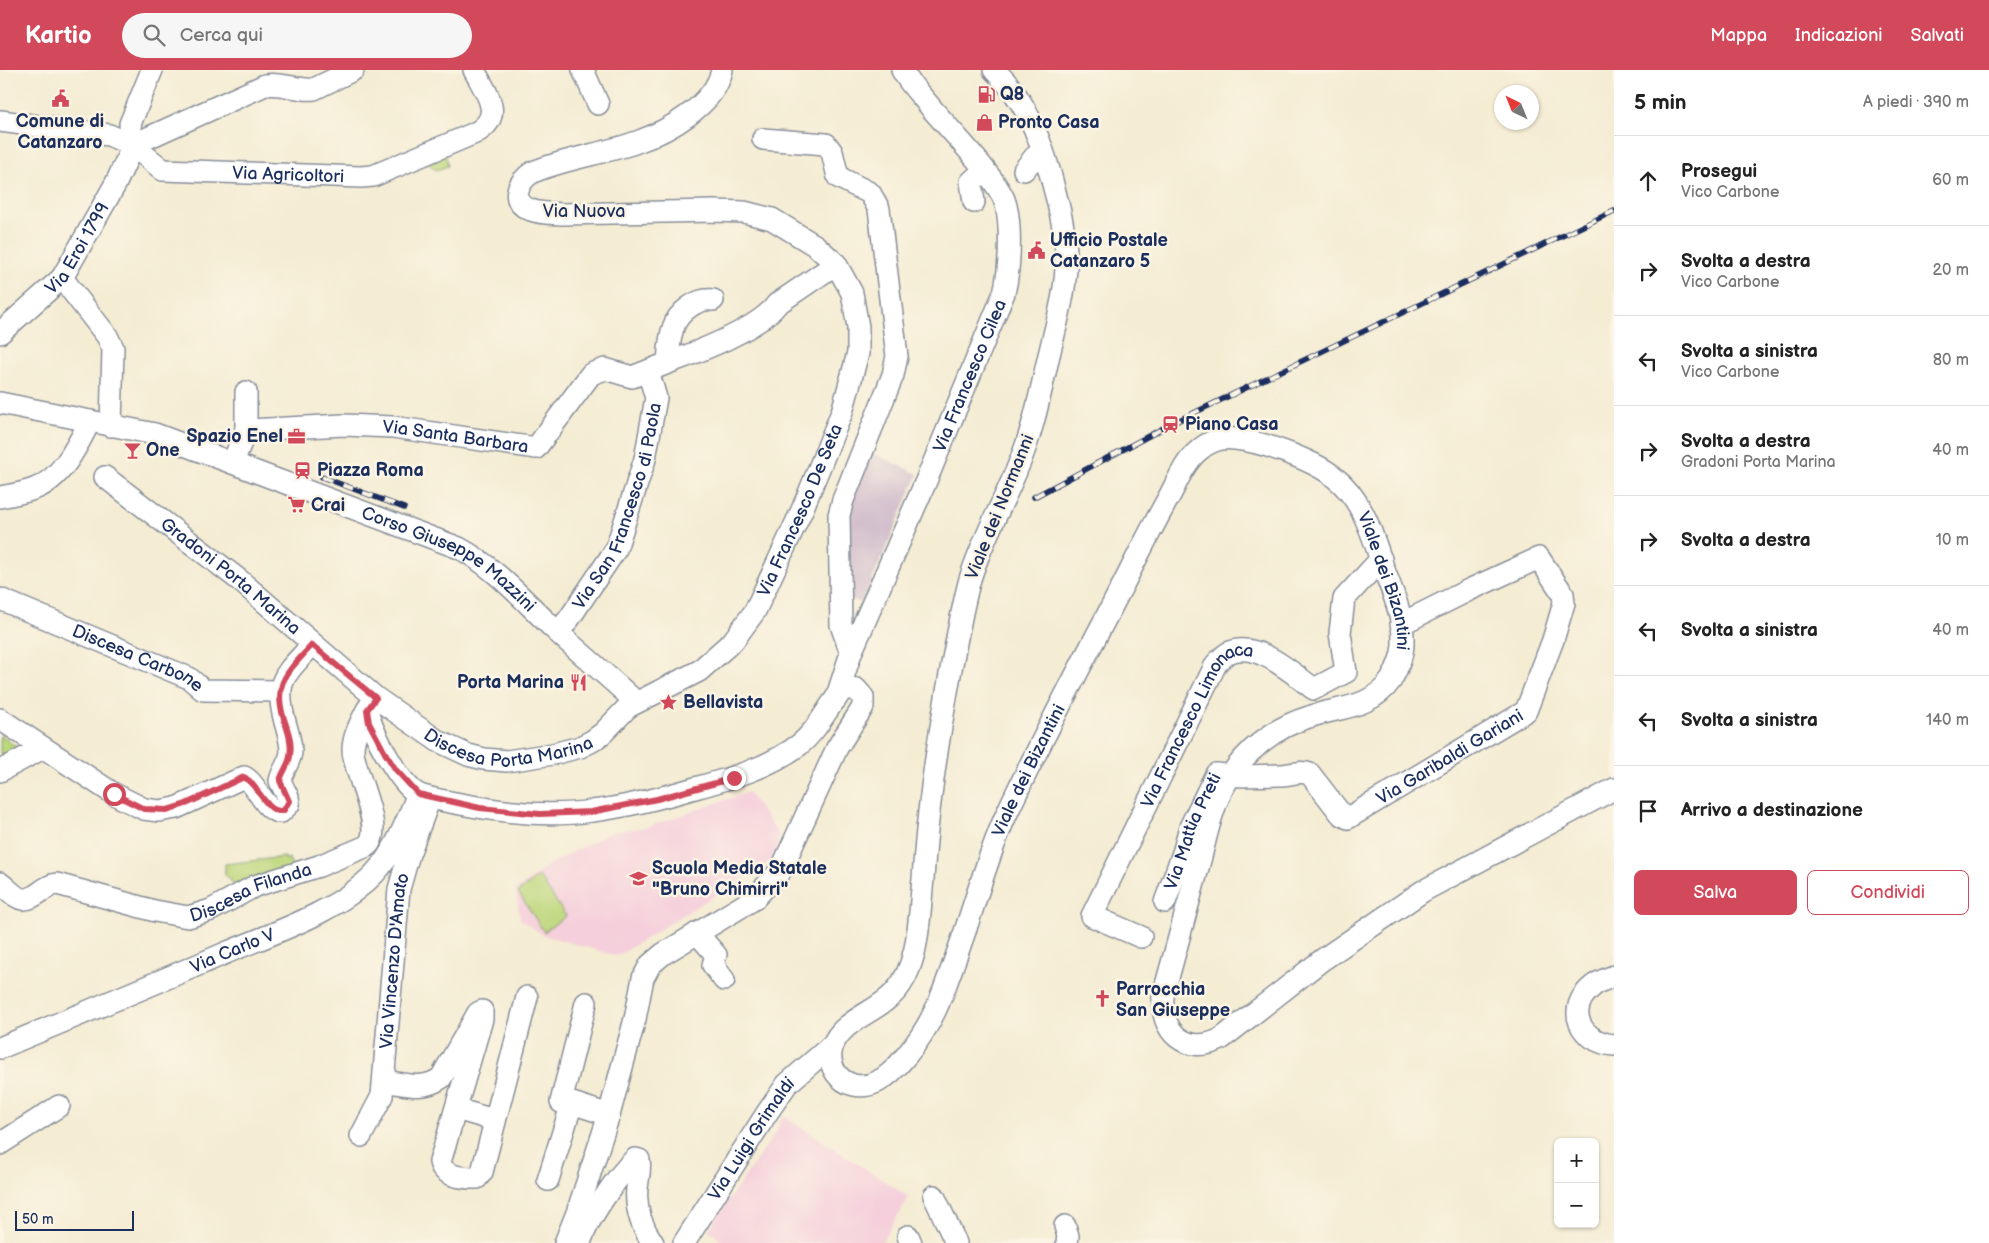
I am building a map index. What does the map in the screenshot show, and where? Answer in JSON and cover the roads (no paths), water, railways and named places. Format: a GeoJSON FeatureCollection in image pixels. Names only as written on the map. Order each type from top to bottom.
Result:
{"type":"FeatureCollection","features":[{"type":"Feature","properties":{"kind":"street"},"geometry":{"type":"LineString","coordinates":[[152,70],[130,124],[132,145],[265,85],[278,84],[308,89],[320,87],[345,74]]}},
{"type":"Feature","properties":{"kind":"street","name":"Via Agricoltori"},"geometry":{"type":"LineString","coordinates":[[0,121],[109,136],[132,145],[163,170],[349,178],[373,176],[482,129],[491,116],[492,106],[474,70]]}},
{"type":"Feature","properties":{"kind":"street"},"geometry":{"type":"LineString","coordinates":[[583,70],[598,104]]}},
{"type":"Feature","properties":{"kind":"street","name":"Via Nuova"},"geometry":{"type":"LineString","coordinates":[[722,70],[716,86],[710,95],[679,121],[637,142],[533,172],[518,186],[520,201],[530,210],[562,214],[705,211],[757,214],[772,219],[798,234],[816,246],[836,264]]}},
{"type":"Feature","properties":{"kind":"street","name":"Via Francesco Cilea"},"geometry":{"type":"LineString","coordinates":[[424,796],[480,808],[540,814],[591,812],[657,799],[734,778],[767,765],[789,752],[806,738],[818,726],[836,699],[851,653],[926,481],[1004,293],[1008,272],[1009,241],[1006,205],[1002,196],[984,170],[902,70]]}},
{"type":"Feature","properties":{"kind":"street","name":"Viale dei Normanni"},"geometry":{"type":"LineString","coordinates":[[832,1045],[847,1026],[881,1005],[893,995],[901,985],[911,962],[920,901],[931,793],[961,615],[982,545],[1018,467],[1032,430],[1063,296],[1066,244],[1061,213],[1042,148],[1014,90],[994,70]]}},
{"type":"Feature","properties":{"kind":"street"},"geometry":{"type":"LineString","coordinates":[[763,139],[821,142],[826,144],[832,152],[838,177],[870,193],[879,209],[897,356],[893,375],[843,500],[839,515],[841,625],[851,653]]}},
{"type":"Feature","properties":{"kind":"street","name":"Via Eroi 1799"},"geometry":{"type":"LineString","coordinates":[[0,333],[62,278],[116,183],[132,145]]}},
{"type":"Feature","properties":{"kind":"street"},"geometry":{"type":"LineString","coordinates":[[1024,170],[1042,148]]}},
{"type":"Feature","properties":{"kind":"street"},"geometry":{"type":"LineString","coordinates":[[974,202],[971,182],[984,170]]}},
{"type":"Feature","properties":{"kind":"street"},"geometry":{"type":"LineString","coordinates":[[658,367],[722,341],[754,323],[771,312],[777,304],[836,264]]}},
{"type":"Feature","properties":{"kind":"street","name":"Via Francesco De Seta"},"geometry":{"type":"LineString","coordinates":[[636,702],[699,671],[727,646],[755,611],[779,562],[826,454],[842,412],[858,353],[858,327],[852,292],[836,264]]}},
{"type":"Feature","properties":{"kind":"street"},"geometry":{"type":"LineString","coordinates":[[62,278],[107,336],[113,348],[110,426]]}},
{"type":"Feature","properties":{"kind":"street"},"geometry":{"type":"LineString","coordinates":[[658,367],[677,320],[695,302],[713,300]]}},
{"type":"Feature","properties":{"kind":"street","name":"Via Santa Barbara"},"geometry":{"type":"LineString","coordinates":[[246,430],[344,425],[393,427],[536,448],[591,374],[605,369],[632,376],[658,367]]}},
{"type":"Feature","properties":{"kind":"street","name":"Via San Francesco di Paola"},"geometry":{"type":"LineString","coordinates":[[558,632],[569,619],[616,549],[645,459],[656,398],[658,367]]}},
{"type":"Feature","properties":{"kind":"street"},"geometry":{"type":"LineString","coordinates":[[233,462],[246,430],[246,392]]}},
{"type":"Feature","properties":{"kind":"street","name":"Corso Giuseppe Mazzini"},"geometry":{"type":"LineString","coordinates":[[0,403],[155,434],[459,548],[489,568],[636,702]]}},
{"type":"Feature","properties":{"kind":"street"},"geometry":{"type":"LineString","coordinates":[[0,497],[30,490],[46,483],[66,463],[90,421]]}},
{"type":"Feature","properties":{"kind":"street","name":"Viale dei Bizantini"},"geometry":{"type":"LineString","coordinates":[[832,1045],[830,1061],[838,1075],[850,1084],[866,1086],[882,1080],[890,1073],[910,1051],[932,1021],[958,954],[1005,818],[1185,467],[1201,448],[1211,442],[1221,439],[1240,439],[1287,452],[1328,472],[1348,489],[1358,503],[1373,533],[1399,610],[1404,639],[1402,653],[1391,680],[1375,696],[1356,706],[1315,714],[1286,726],[1269,736],[1254,749],[1230,776],[1214,810],[1163,996],[1164,1018],[1172,1032],[1183,1041],[1196,1045],[1212,1044],[1322,960],[1423,891],[1614,789]]}},
{"type":"Feature","properties":{"kind":"street","name":"Gradoni Porta Marina"},"geometry":{"type":"LineString","coordinates":[[105,476],[238,579],[312,645],[372,704]]}},
{"type":"Feature","properties":{"kind":"street","name":"Via Garibaldi Gariani"},"geometry":{"type":"LineString","coordinates":[[1230,776],[1286,775],[1303,771],[1310,774],[1341,814],[1348,818],[1526,712],[1553,640],[1564,603],[1562,594],[1539,558],[1401,624]]}},
{"type":"Feature","properties":{"kind":"street","name":"Via Francesco Limonaca"},"geometry":{"type":"LineString","coordinates":[[1141,937],[1092,916],[1216,664],[1227,654],[1246,649],[1274,660],[1314,690],[1346,672],[1340,633],[1344,599],[1381,559]]}},
{"type":"Feature","properties":{"kind":"street","name":"Discesa Carbone"},"geometry":{"type":"LineString","coordinates":[[0,599],[190,678],[203,690],[279,691]]}},
{"type":"Feature","properties":{"kind":"street"},"geometry":{"type":"LineString","coordinates":[[0,719],[114,794],[144,809],[159,811],[176,808],[244,777],[272,810],[281,812],[289,804],[288,797],[280,781],[289,760],[291,742],[284,721],[279,691],[287,674],[312,645]]}},
{"type":"Feature","properties":{"kind":"street"},"geometry":{"type":"LineString","coordinates":[[565,1243],[577,1213],[609,1115],[635,1019],[643,978],[650,965],[656,959],[754,899],[781,870],[837,748],[864,702],[860,692],[851,688],[841,692],[836,699]]}},
{"type":"Feature","properties":{"kind":"street","name":"Discesa Porta Marina"},"geometry":{"type":"LineString","coordinates":[[372,704],[454,750],[484,759],[508,761],[553,754],[580,747],[603,733],[628,707],[636,702]]}},
{"type":"Feature","properties":{"kind":"street"},"geometry":{"type":"LineString","coordinates":[[372,704],[369,723],[385,753],[396,770],[424,796]]}},
{"type":"Feature","properties":{"kind":"street","name":"Discesa Filanda"},"geometry":{"type":"LineString","coordinates":[[0,883],[22,900],[33,898],[48,887],[58,884],[171,915],[188,917],[211,910],[255,886],[310,870],[367,846],[372,841],[374,834],[366,792],[353,750],[358,730],[372,704]]}},
{"type":"Feature","properties":{"kind":"street"},"geometry":{"type":"LineString","coordinates":[[0,771],[44,748]]}},
{"type":"Feature","properties":{"kind":"street","name":"Via Mattia Preti"},"geometry":{"type":"LineString","coordinates":[[1165,902],[1184,850],[1190,827],[1202,801],[1216,774],[1230,776]]}},
{"type":"Feature","properties":{"kind":"street","name":"Via Carlo V"},"geometry":{"type":"LineString","coordinates":[[0,1048],[124,997],[325,909],[360,886],[383,864],[424,796]]}},
{"type":"Feature","properties":{"kind":"street","name":"Via Vincenzo D'Amato"},"geometry":{"type":"LineString","coordinates":[[361,1136],[382,1096],[399,889],[424,796]]}},
{"type":"Feature","properties":{"kind":"street"},"geometry":{"type":"LineString","coordinates":[[697,933],[716,955],[713,965],[724,980]]}},
{"type":"Feature","properties":{"kind":"street"},"geometry":{"type":"LineString","coordinates":[[1614,976],[1592,986],[1580,1000],[1578,1009],[1580,1025],[1591,1038],[1614,1045]]}},
{"type":"Feature","properties":{"kind":"street"},"geometry":{"type":"LineString","coordinates":[[384,1081],[426,1086],[434,1083],[441,1078],[478,1012],[482,1011],[482,1019],[440,1162],[441,1167],[446,1172],[461,1177],[477,1178],[482,1172],[527,997]]}},
{"type":"Feature","properties":{"kind":"street"},"geometry":{"type":"LineString","coordinates":[[560,1102],[586,1003]]}},
{"type":"Feature","properties":{"kind":"street","name":"Via Luigi Grimaldi"},"geometry":{"type":"LineString","coordinates":[[694,1240],[767,1112],[788,1084],[832,1045]]}},
{"type":"Feature","properties":{"kind":"street"},"geometry":{"type":"LineString","coordinates":[[548,1180],[572,1103],[609,1115]]}},
{"type":"Feature","properties":{"kind":"street"},"geometry":{"type":"LineString","coordinates":[[0,1144],[59,1106]]}},
{"type":"Feature","properties":{"kind":"street"},"geometry":{"type":"LineString","coordinates":[[456,1109],[494,1120]]}},
{"type":"Feature","properties":{"kind":"street"},"geometry":{"type":"LineString","coordinates":[[580,1243],[593,1216],[618,1179],[635,1159],[640,1164],[637,1209],[644,1229],[653,1243]]}},
{"type":"Feature","properties":{"kind":"street"},"geometry":{"type":"LineString","coordinates":[[934,1196],[956,1243]]}},
{"type":"Feature","properties":{"kind":"railway"},"geometry":{"type":"LineString","coordinates":[[1034,497],[1171,424],[1614,211]]}},
{"type":"Feature","properties":{"kind":"railway"},"geometry":{"type":"LineString","coordinates":[[322,477],[404,508]]}},
{"type":"Feature","properties":{"kind":"place","name":"Q8"},"geometry":{"type":"Point","coordinates":[986,94]}},
{"type":"Feature","properties":{"kind":"place","name":"Comune di Catanzaro"},"geometry":{"type":"Point","coordinates":[60,98]}},
{"type":"Feature","properties":{"kind":"place","name":"Pronto Casa"},"geometry":{"type":"Point","coordinates":[984,122]}},
{"type":"Feature","properties":{"kind":"place","name":"Ufficio Postale Catanzaro 5"},"geometry":{"type":"Point","coordinates":[1036,250]}},
{"type":"Feature","properties":{"kind":"place","name":"Piano Casa"},"geometry":{"type":"Point","coordinates":[1171,424]}},
{"type":"Feature","properties":{"kind":"place","name":"Spazio Enel"},"geometry":{"type":"Point","coordinates":[297,436]}},
{"type":"Feature","properties":{"kind":"place","name":"One"},"geometry":{"type":"Point","coordinates":[132,450]}},
{"type":"Feature","properties":{"kind":"place","name":"Piazza Roma"},"geometry":{"type":"Point","coordinates":[303,470]}},
{"type":"Feature","properties":{"kind":"place","name":"Crai"},"geometry":{"type":"Point","coordinates":[297,505]}},
{"type":"Feature","properties":{"kind":"place","name":"Porta Marina"},"geometry":{"type":"Point","coordinates":[578,682]}},
{"type":"Feature","properties":{"kind":"place","name":"Bellavista"},"geometry":{"type":"Point","coordinates":[669,702]}},
{"type":"Feature","properties":{"kind":"place","name":"Scuola Media Statale \"Bruno Chimirri\""},"geometry":{"type":"Point","coordinates":[638,878]}},
{"type":"Feature","properties":{"kind":"place","name":"Parrocchia San Giuseppe"},"geometry":{"type":"Point","coordinates":[1102,999]}}]}
